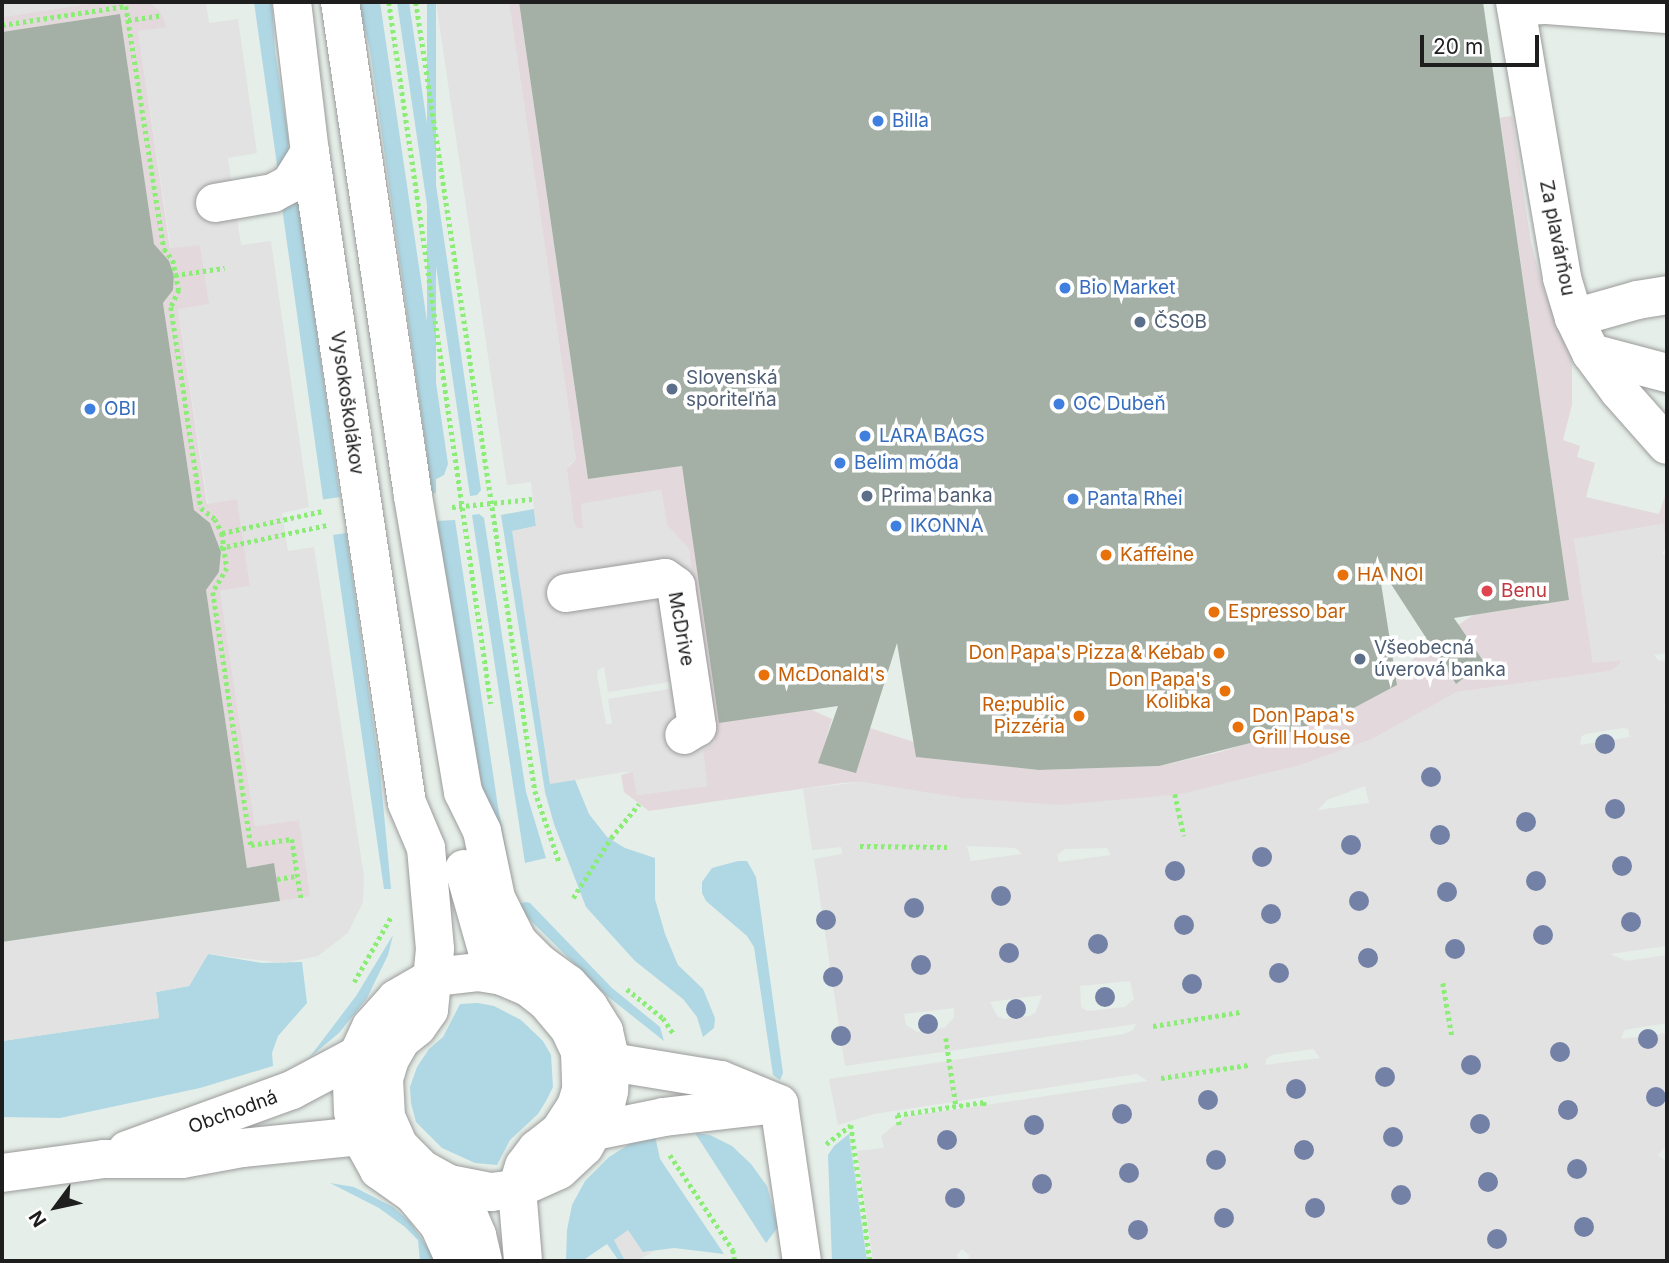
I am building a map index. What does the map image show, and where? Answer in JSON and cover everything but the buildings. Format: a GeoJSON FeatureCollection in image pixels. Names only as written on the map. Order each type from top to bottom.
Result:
{"type":"FeatureCollection","features":[{"type":"Feature","properties":{"kind":"street","name":"Vysokoškolákov"},"geometry":{"type":"LineString","coordinates":[[292,2],[310,152],[407,803],[426,848],[434,976],[429,1010],[401,1040],[390,1059],[384,1079],[389,1158],[413,1194],[439,1225],[455,1261]]}},
{"type":"Feature","properties":{"kind":"street","name":"Vysokoškolákov"},"geometry":{"type":"LineString","coordinates":[[340,2],[414,503],[463,792],[482,831],[496,898],[518,942],[539,963],[568,984],[589,1007],[604,1031],[576,1106],[559,1132],[537,1149],[524,1166],[517,1189],[523,1261]]}},
{"type":"Feature","properties":{"kind":"street"},"geometry":{"type":"LineString","coordinates":[[1515,4],[1667,14]]}},
{"type":"Feature","properties":{"kind":"street","name":"Za plavárňou"},"geometry":{"type":"LineString","coordinates":[[1515,4],[1562,278],[1574,318],[1591,353],[1619,391],[1667,445]]}},
{"type":"Feature","properties":{"kind":"street"},"geometry":{"type":"LineString","coordinates":[[215,203],[258,197],[281,189],[290,184],[310,152]]}},
{"type":"Feature","properties":{"kind":"street"},"geometry":{"type":"LineString","coordinates":[[1574,318],[1637,300],[1667,295]]}},
{"type":"Feature","properties":{"kind":"street"},"geometry":{"type":"LineString","coordinates":[[1591,353],[1667,373]]}},
{"type":"Feature","properties":{"kind":"street","name":"McDrive"},"geometry":{"type":"LineString","coordinates":[[566,593],[665,578],[676,586],[697,727],[684,736]]}},
{"type":"Feature","properties":{"kind":"street","name":"Vysokoškolákov"},"geometry":{"type":"LineString","coordinates":[[463,792],[457,836],[481,933],[488,954],[502,976]]}},
{"type":"Feature","properties":{"kind":"street","name":"Vysokoškolákov"},"geometry":{"type":"LineString","coordinates":[[396,999],[410,940],[400,850],[407,803]]}},
{"type":"Feature","properties":{"kind":"street","name":"Vysokoškolákov"},"geometry":{"type":"LineString","coordinates":[[478,972],[502,976],[528,987],[547,1002],[595,1057],[609,1091],[595,1131],[584,1147],[559,1170],[517,1189],[491,1192],[449,1184],[422,1169],[389,1158],[360,1136],[353,1112],[352,1083],[358,1055],[371,1027],[396,999],[434,976],[478,972]]}},
{"type":"Feature","properties":{"kind":"street","name":"Obchodná"},"geometry":{"type":"LineString","coordinates":[[104,1159],[292,1090],[358,1055]]}},
{"type":"Feature","properties":{"kind":"street"},"geometry":{"type":"LineString","coordinates":[[595,1057],[721,1080],[779,1104]]}},
{"type":"Feature","properties":{"kind":"street"},"geometry":{"type":"LineString","coordinates":[[595,1131],[664,1117],[779,1104]]}},
{"type":"Feature","properties":{"kind":"street"},"geometry":{"type":"LineString","coordinates":[[779,1104],[802,1261]]}},
{"type":"Feature","properties":{"kind":"street","name":"Obchodná"},"geometry":{"type":"LineString","coordinates":[[2,1173],[104,1159],[182,1159],[242,1148],[360,1136]]}},
{"type":"Feature","properties":{"kind":"street","name":"Obchodná"},"geometry":{"type":"LineString","coordinates":[[182,1159],[237,1172],[389,1158]]}},
{"type":"Feature","properties":{"kind":"street","name":"Vysokoškolákov"},"geometry":{"type":"LineString","coordinates":[[547,1261],[545,1211],[559,1170]]}},
{"type":"Feature","properties":{"kind":"street","name":"Vysokoškolákov"},"geometry":{"type":"LineString","coordinates":[[449,1184],[463,1202],[477,1235],[483,1261]]}},
{"type":"Feature","properties":{"kind":"path"},"geometry":{"type":"LineString","coordinates":[[389,2],[465,506],[493,718]]}},
{"type":"Feature","properties":{"kind":"path"},"geometry":{"type":"LineString","coordinates":[[416,2],[535,791],[560,864]]}},
{"type":"Feature","properties":{"kind":"path"},"geometry":{"type":"LineString","coordinates":[[2,25],[126,6],[164,248],[173,260],[179,290],[171,307],[201,508],[215,519],[222,533],[222,548],[227,568],[213,592],[251,845],[292,839],[301,898]]}},
{"type":"Feature","properties":{"kind":"path"},"geometry":{"type":"LineString","coordinates":[[128,20],[162,15]]}},
{"type":"Feature","properties":{"kind":"path"},"geometry":{"type":"LineString","coordinates":[[175,275],[225,268]]}},
{"type":"Feature","properties":{"kind":"path"},"geometry":{"type":"LineString","coordinates":[[444,508],[533,499]]}},
{"type":"Feature","properties":{"kind":"path"},"geometry":{"type":"LineString","coordinates":[[222,533],[331,509]]}},
{"type":"Feature","properties":{"kind":"path"},"geometry":{"type":"LineString","coordinates":[[222,548],[333,524]]}},
{"type":"Feature","properties":{"kind":"path"},"geometry":{"type":"LineString","coordinates":[[1175,794],[1184,836]]}},
{"type":"Feature","properties":{"kind":"path"},"geometry":{"type":"LineString","coordinates":[[573,898],[611,838],[639,804]]}},
{"type":"Feature","properties":{"kind":"path"},"geometry":{"type":"LineString","coordinates":[[860,846],[947,847]]}},
{"type":"Feature","properties":{"kind":"path"},"geometry":{"type":"LineString","coordinates":[[277,879],[297,876]]}},
{"type":"Feature","properties":{"kind":"path"},"geometry":{"type":"LineString","coordinates":[[620,983],[673,1029],[670,1070]]}},
{"type":"Feature","properties":{"kind":"path"},"geometry":{"type":"LineString","coordinates":[[1443,984],[1452,1036]]}},
{"type":"Feature","properties":{"kind":"path"},"geometry":{"type":"LineString","coordinates":[[1153,1026],[1240,1012]]}},
{"type":"Feature","properties":{"kind":"path"},"geometry":{"type":"LineString","coordinates":[[946,1038],[956,1106]]}},
{"type":"Feature","properties":{"kind":"path"},"geometry":{"type":"LineString","coordinates":[[1161,1078],[1248,1065]]}},
{"type":"Feature","properties":{"kind":"path"},"geometry":{"type":"LineString","coordinates":[[899,1125],[897,1115],[984,1102],[985,1107]]}},
{"type":"Feature","properties":{"kind":"path"},"geometry":{"type":"LineString","coordinates":[[664,1117],[666,1148],[733,1251],[735,1261]]}},
{"type":"Feature","properties":{"kind":"path"},"geometry":{"type":"LineString","coordinates":[[823,1150],[827,1142],[852,1125],[870,1261]]}},
{"type":"Feature","properties":{"kind":"shaded area"},"geometry":{"type":"Polygon","coordinates":[[[2,2],[102,2],[2,17],[2,2]]]}},
{"type":"Feature","properties":{"kind":"shaded area"},"geometry":{"type":"Polygon","coordinates":[[[102,2],[149,2],[160,11],[167,27],[138,31],[170,248],[200,245],[209,304],[178,309],[207,504],[237,499],[250,586],[220,591],[255,826],[299,820],[310,896],[280,901],[274,863],[247,868],[205,585],[219,572],[221,552],[210,523],[201,515],[195,516],[163,303],[173,290],[174,275],[169,261],[155,252],[120,15],[2,32],[2,17],[102,2]]]}},
{"type":"Feature","properties":{"kind":"shaded area","name":"OBI"},"geometry":{"type":"Polygon","coordinates":[[[148,2],[206,2],[209,23],[238,19],[257,153],[228,158],[241,245],[271,241],[309,507],[282,513],[288,551],[314,547],[364,877],[363,902],[348,933],[318,956],[284,963],[208,954],[189,986],[156,992],[159,1018],[2,1041],[2,942],[280,901],[299,820],[255,826],[220,591],[250,586],[237,500],[208,504],[178,308],[208,304],[200,245],[171,249],[138,31],[166,26],[160,11],[148,2]]]}},
{"type":"Feature","properties":{"kind":"shaded area"},"geometry":{"type":"Polygon","coordinates":[[[254,2],[272,2],[275,51],[289,142],[287,160],[278,172],[254,2]]]}},
{"type":"Feature","properties":{"kind":"shaded area"},"geometry":{"type":"Polygon","coordinates":[[[358,2],[380,2],[448,464],[444,475],[431,482],[370,50],[358,2]]]}},
{"type":"Feature","properties":{"kind":"shaded area"},"geometry":{"type":"Polygon","coordinates":[[[397,2],[409,2],[481,490],[477,495],[470,496],[397,2]]]}},
{"type":"Feature","properties":{"kind":"shaded area"},"geometry":{"type":"Polygon","coordinates":[[[427,2],[436,2],[436,493],[427,493],[427,2]]]}},
{"type":"Feature","properties":{"kind":"shaded area"},"geometry":{"type":"Polygon","coordinates":[[[436,2],[509,2],[576,459],[569,465],[581,504],[661,490],[667,525],[689,549],[715,743],[703,751],[707,786],[637,795],[633,773],[624,772],[550,784],[512,531],[536,526],[531,482],[507,485],[436,2]],[[604,667],[598,670],[597,675],[606,724],[612,724],[608,699],[675,688],[675,681],[608,692],[604,667]]]}},
{"type":"Feature","properties":{"kind":"shaded area"},"geometry":{"type":"Polygon","coordinates":[[[509,2],[519,2],[588,479],[682,466],[684,480],[812,710],[832,719],[819,763],[870,728],[914,742],[917,757],[1039,770],[1159,766],[1220,752],[1350,710],[1397,685],[1396,674],[1430,645],[1456,683],[1484,662],[1458,625],[1473,615],[1569,600],[1500,118],[1512,116],[1531,243],[1544,291],[1572,362],[1572,405],[1563,440],[1580,446],[1577,457],[1595,463],[1586,497],[1659,514],[1667,490],[1667,547],[1663,524],[1574,539],[1593,663],[1620,660],[1620,664],[1610,671],[1457,692],[1372,739],[1301,765],[1182,794],[1060,805],[961,798],[861,782],[649,811],[624,792],[621,775],[633,772],[637,795],[707,786],[703,751],[715,743],[689,549],[667,525],[661,490],[581,504],[583,529],[576,527],[574,522],[567,469],[576,459],[509,2]]]}},
{"type":"Feature","properties":{"kind":"shaded area"},"geometry":{"type":"Polygon","coordinates":[[[298,199],[340,497],[323,499],[281,201],[298,199]]]}},
{"type":"Feature","properties":{"kind":"shaded area"},"geometry":{"type":"Polygon","coordinates":[[[534,509],[536,526],[513,531],[550,783],[575,780],[589,814],[607,837],[625,848],[655,858],[655,899],[665,934],[678,965],[703,989],[715,1018],[714,1028],[703,1037],[697,1017],[683,999],[635,961],[586,907],[554,824],[545,792],[501,515],[534,509]]]}},
{"type":"Feature","properties":{"kind":"shaded area"},"geometry":{"type":"Polygon","coordinates":[[[479,514],[484,518],[526,792],[546,858],[525,863],[472,515],[479,514]]]}},
{"type":"Feature","properties":{"kind":"shaded area"},"geometry":{"type":"Polygon","coordinates":[[[455,520],[498,807],[510,869],[502,870],[464,709],[436,521],[455,520]]]}},
{"type":"Feature","properties":{"kind":"shaded area"},"geometry":{"type":"Polygon","coordinates":[[[1664,524],[1667,547],[1662,553],[1667,557],[1667,653],[1654,655],[1658,660],[1667,661],[1667,700],[1664,706],[1667,710],[1667,946],[1610,954],[1626,961],[1667,955],[1667,1023],[1624,1030],[1621,1039],[1667,1033],[1667,1151],[1664,1148],[1658,1155],[1664,1160],[1667,1157],[1667,1210],[1664,1213],[1667,1216],[1667,1261],[965,1261],[970,1256],[962,1249],[956,1256],[962,1261],[873,1261],[857,1151],[884,1148],[881,1136],[904,1117],[1148,1081],[1137,1074],[874,1114],[838,1125],[829,1079],[1124,1034],[1133,1030],[1136,1024],[845,1066],[814,859],[842,854],[841,847],[812,850],[803,789],[861,782],[961,798],[1182,794],[1301,765],[1372,739],[1457,692],[1610,671],[1620,664],[1620,660],[1593,663],[1574,539],[1664,524]],[[1623,728],[1581,737],[1580,745],[1630,737],[1628,729],[1623,728]],[[1365,786],[1327,800],[1318,810],[1369,803],[1365,786]],[[967,846],[971,861],[1022,854],[1016,848],[967,846]],[[1107,848],[1065,849],[1057,855],[1059,862],[1111,855],[1107,848]],[[1130,981],[1080,986],[1081,1007],[1087,1011],[1125,1007],[1134,999],[1130,981]],[[1042,995],[990,1002],[997,1016],[1004,1019],[1030,1016],[1036,1012],[1042,995]],[[954,1008],[904,1014],[906,1025],[917,1032],[944,1028],[954,1018],[954,1008]],[[1313,1049],[1272,1055],[1266,1059],[1265,1065],[1320,1058],[1313,1049]]]}},
{"type":"Feature","properties":{"kind":"shaded area"},"geometry":{"type":"Polygon","coordinates":[[[346,533],[380,771],[391,889],[384,889],[333,535],[346,533]]]}},
{"type":"Feature","properties":{"kind":"shaded area"},"geometry":{"type":"Polygon","coordinates":[[[747,861],[756,877],[783,1073],[780,1080],[773,1075],[754,947],[747,936],[706,901],[702,893],[702,882],[712,868],[747,861]]]}},
{"type":"Feature","properties":{"kind":"shaded area"},"geometry":{"type":"Polygon","coordinates":[[[530,903],[612,988],[660,1027],[664,1041],[606,995],[523,913],[518,904],[530,903]]]}},
{"type":"Feature","properties":{"kind":"shaded area"},"geometry":{"type":"Polygon","coordinates":[[[393,935],[388,955],[367,998],[339,1033],[309,1058],[356,996],[393,935]]]}},
{"type":"Feature","properties":{"kind":"shaded area"},"geometry":{"type":"Polygon","coordinates":[[[208,954],[262,963],[302,962],[307,1003],[278,1036],[272,1053],[273,1066],[200,1088],[60,1118],[2,1117],[2,1041],[159,1018],[156,992],[189,986],[208,954]]]}},
{"type":"Feature","properties":{"kind":"shaded area"},"geometry":{"type":"Polygon","coordinates":[[[460,1004],[494,1006],[521,1020],[543,1041],[551,1055],[553,1087],[538,1114],[510,1140],[497,1165],[475,1163],[442,1148],[416,1122],[411,1103],[410,1087],[417,1067],[429,1049],[443,1037],[460,1004]]]}},
{"type":"Feature","properties":{"kind":"shaded area"},"geometry":{"type":"Polygon","coordinates":[[[695,1133],[710,1135],[732,1146],[751,1164],[767,1186],[778,1227],[766,1243],[695,1133]]]}},
{"type":"Feature","properties":{"kind":"shaded area"},"geometry":{"type":"Polygon","coordinates":[[[849,1134],[867,1261],[832,1261],[828,1155],[834,1146],[849,1134]]]}},
{"type":"Feature","properties":{"kind":"shaded area"},"geometry":{"type":"Polygon","coordinates":[[[655,1136],[660,1159],[724,1254],[674,1248],[643,1252],[619,1261],[607,1244],[582,1261],[566,1261],[567,1230],[572,1205],[585,1181],[609,1157],[633,1142],[655,1136]]]}},
{"type":"Feature","properties":{"kind":"shaded area"},"geometry":{"type":"Polygon","coordinates":[[[330,1183],[354,1187],[393,1207],[410,1222],[437,1261],[420,1261],[418,1240],[405,1227],[379,1208],[330,1183]]]}},
{"type":"Feature","properties":{"kind":"shaded area"},"geometry":{"type":"Polygon","coordinates":[[[628,1230],[643,1252],[655,1251],[636,1261],[625,1261],[614,1240],[628,1230]]]}},
{"type":"Feature","properties":{"kind":"place","name":"Billa"},"geometry":{"type":"Point","coordinates":[878,121]}},
{"type":"Feature","properties":{"kind":"place","name":"Bio Market"},"geometry":{"type":"Point","coordinates":[1065,288]}},
{"type":"Feature","properties":{"kind":"place","name":"ČSOB"},"geometry":{"type":"Point","coordinates":[1140,322]}},
{"type":"Feature","properties":{"kind":"place","name":"Slovenská sporiteľňa"},"geometry":{"type":"Point","coordinates":[672,389]}},
{"type":"Feature","properties":{"kind":"place","name":"OC Dubeň"},"geometry":{"type":"Point","coordinates":[1059,404]}},
{"type":"Feature","properties":{"kind":"place","name":"OBI"},"geometry":{"type":"Point","coordinates":[90,409]}},
{"type":"Feature","properties":{"kind":"place","name":"LARA BAGS"},"geometry":{"type":"Point","coordinates":[865,436]}},
{"type":"Feature","properties":{"kind":"place","name":"Belim móda"},"geometry":{"type":"Point","coordinates":[840,463]}},
{"type":"Feature","properties":{"kind":"place","name":"Prima banka"},"geometry":{"type":"Point","coordinates":[867,496]}},
{"type":"Feature","properties":{"kind":"place","name":"Panta Rhei"},"geometry":{"type":"Point","coordinates":[1073,499]}},
{"type":"Feature","properties":{"kind":"place","name":"IKONNA"},"geometry":{"type":"Point","coordinates":[896,526]}},
{"type":"Feature","properties":{"kind":"place","name":"Kaffeine"},"geometry":{"type":"Point","coordinates":[1106,555]}},
{"type":"Feature","properties":{"kind":"place","name":"HA NOI"},"geometry":{"type":"Point","coordinates":[1343,575]}},
{"type":"Feature","properties":{"kind":"place","name":"Benu"},"geometry":{"type":"Point","coordinates":[1487,591]}},
{"type":"Feature","properties":{"kind":"place","name":"Espresso bar"},"geometry":{"type":"Point","coordinates":[1214,612]}},
{"type":"Feature","properties":{"kind":"place","name":"Don Papa's Pizza & Kebab"},"geometry":{"type":"Point","coordinates":[1219,653]}},
{"type":"Feature","properties":{"kind":"place","name":"Všeobecná úverová banka"},"geometry":{"type":"Point","coordinates":[1360,659]}},
{"type":"Feature","properties":{"kind":"place","name":"McDonald's"},"geometry":{"type":"Point","coordinates":[764,675]}},
{"type":"Feature","properties":{"kind":"place","name":"Don Papa's Kolibka"},"geometry":{"type":"Point","coordinates":[1225,691]}},
{"type":"Feature","properties":{"kind":"place","name":"Re:public Pizzéria"},"geometry":{"type":"Point","coordinates":[1079,716]}},
{"type":"Feature","properties":{"kind":"place","name":"Don Papa's Grill House"},"geometry":{"type":"Point","coordinates":[1238,727]}}]}
